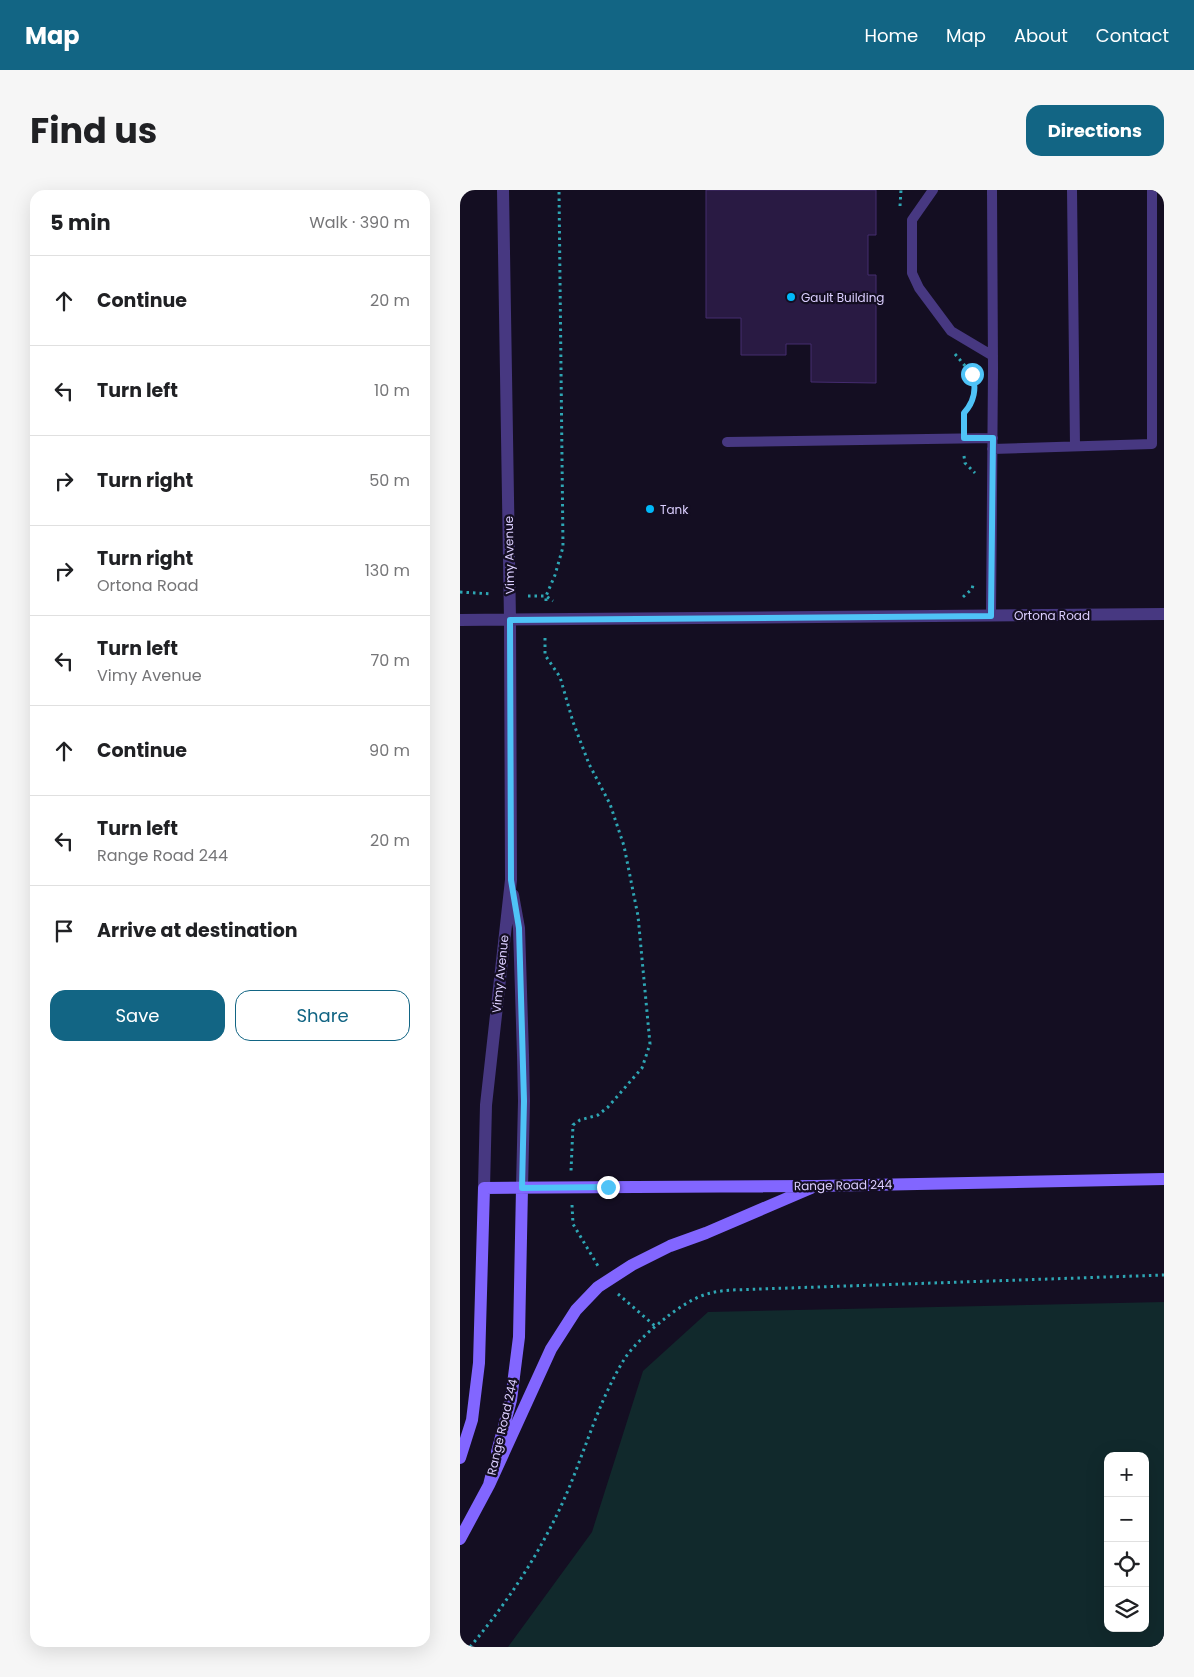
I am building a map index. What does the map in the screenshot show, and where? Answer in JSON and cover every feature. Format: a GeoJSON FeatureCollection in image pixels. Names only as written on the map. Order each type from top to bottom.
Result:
{"type":"FeatureCollection","features":[{"type":"Feature","properties":{"kind":"street","name":"Vimy Avenue"},"geometry":{"type":"LineString","coordinates":[[484,1188],[486,1105],[511,880],[510,620],[503,190]]}},
{"type":"Feature","properties":{"kind":"street","name":"Ortona Road"},"geometry":{"type":"LineString","coordinates":[[460,620],[1164,614]]}},
{"type":"Feature","properties":{"kind":"street"},"geometry":{"type":"LineString","coordinates":[[511,880],[519,928],[524,1101],[522,1188]]}},
{"type":"Feature","properties":{"kind":"street","name":"Range Road 244"},"geometry":{"type":"LineString","coordinates":[[484,1188],[817,1186],[1164,1179]]}},
{"type":"Feature","properties":{"kind":"street"},"geometry":{"type":"LineString","coordinates":[[489,1485],[550,1349],[576,1310],[598,1287],[632,1265],[670,1246],[706,1233],[817,1186]]}},
{"type":"Feature","properties":{"kind":"street"},"geometry":{"type":"LineString","coordinates":[[460,1458],[472,1420],[479,1362],[484,1188]]}},
{"type":"Feature","properties":{"kind":"street","name":"Range Road 244"},"geometry":{"type":"LineString","coordinates":[[460,1539],[489,1485],[510,1400],[519,1337],[522,1188]]}},
{"type":"Feature","properties":{"kind":"lane"},"geometry":{"type":"LineString","coordinates":[[933,190],[912,220],[912,272],[919,288],[951,331],[993,356]]}},
{"type":"Feature","properties":{"kind":"lane"},"geometry":{"type":"LineString","coordinates":[[991,616],[993,438],[992,190]]}},
{"type":"Feature","properties":{"kind":"lane"},"geometry":{"type":"LineString","coordinates":[[1072,190],[1075,446]]}},
{"type":"Feature","properties":{"kind":"lane"},"geometry":{"type":"LineString","coordinates":[[992,449],[1152,444],[1152,190]]}},
{"type":"Feature","properties":{"kind":"lane"},"geometry":{"type":"LineString","coordinates":[[727,442],[993,438]]}},
{"type":"Feature","properties":{"kind":"path"},"geometry":{"type":"LineString","coordinates":[[559,190],[563,547],[555,575],[546,596],[545,655],[560,677],[572,722],[589,764],[610,804],[624,846],[638,916],[650,1044],[642,1068],[608,1107],[598,1115],[580,1120],[573,1125],[571,1134]]}},
{"type":"Feature","properties":{"kind":"path"},"geometry":{"type":"LineString","coordinates":[[901,190],[900,212],[905,199]]}},
{"type":"Feature","properties":{"kind":"path"},"geometry":{"type":"LineString","coordinates":[[954,354],[972,374],[976,384],[971,406],[964,413],[964,462],[978,476]]}},
{"type":"Feature","properties":{"kind":"path"},"geometry":{"type":"LineString","coordinates":[[959,601],[972,589],[974,582]]}},
{"type":"Feature","properties":{"kind":"path"},"geometry":{"type":"LineString","coordinates":[[573,1224],[597,1264]]}},
{"type":"Feature","properties":{"kind":"path"},"geometry":{"type":"LineString","coordinates":[[470,1647],[491,1623],[541,1545],[562,1504],[607,1393],[626,1357],[655,1326],[680,1307],[710,1293],[760,1289],[1164,1276]]}},
{"type":"Feature","properties":{"kind":"path"},"geometry":{"type":"LineString","coordinates":[[612,1288],[655,1326]]}},
{"type":"Feature","properties":{"kind":"green space"},"geometry":{"type":"Polygon","coordinates":[[[1164,1302],[1164,1647],[508,1647],[592,1532],[643,1371],[708,1312],[1164,1302]]]}},
{"type":"Feature","properties":{"kind":"building","name":"Gault Building"},"geometry":{"type":"Polygon","coordinates":[[[706,190],[876,190],[876,235],[868,235],[868,275],[876,275],[876,383],[811,382],[811,344],[786,344],[786,355],[741,355],[741,318],[706,318],[706,190]]]}},
{"type":"Feature","properties":{"kind":"place","name":"Gault Building"},"geometry":{"type":"Point","coordinates":[791,297]}},
{"type":"Feature","properties":{"kind":"place","name":"Tank"},"geometry":{"type":"Point","coordinates":[650,509]}},
{"type":"Feature","properties":{"kind":"route"},"geometry":{"type":"LineString","coordinates":[[608,1187],[522,1188],[524,1101],[519,928],[511,880],[510,620],[991,616],[993,438],[964,438],[964,413],[971,406],[976,384],[972,374]]}}]}
